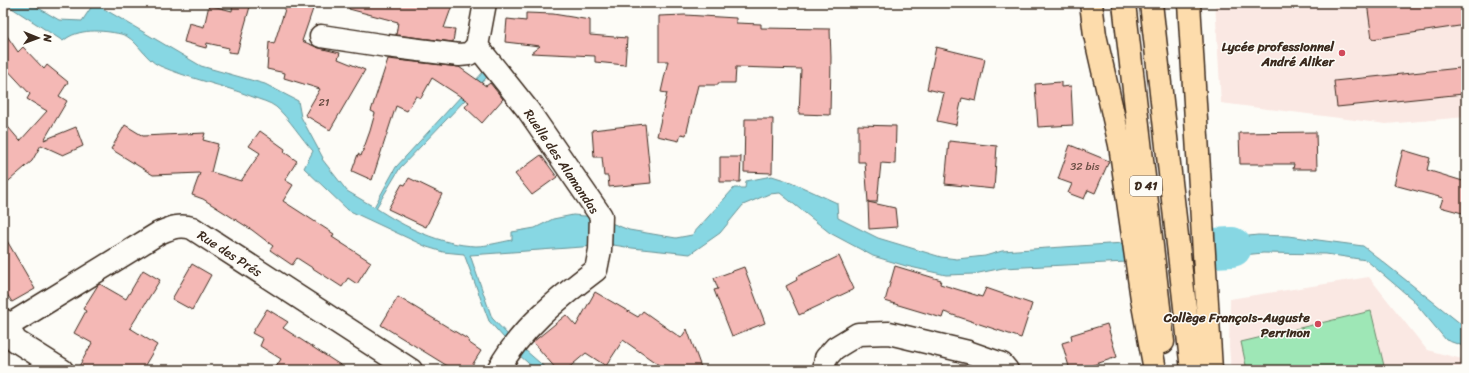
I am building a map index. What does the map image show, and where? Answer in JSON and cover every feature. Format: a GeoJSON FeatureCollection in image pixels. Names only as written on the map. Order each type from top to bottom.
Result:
{"type":"FeatureCollection","features":[{"type":"Feature","properties":{"kind":"highway"},"geometry":{"type":"LineString","coordinates":[[1078,3],[1084,11],[1095,35]]}},
{"type":"Feature","properties":{"kind":"highway"},"geometry":{"type":"LineString","coordinates":[[1091,3],[1095,35],[1120,145],[1142,299],[1155,370]]}},
{"type":"Feature","properties":{"kind":"highway","name":"D 41"},"geometry":{"type":"LineString","coordinates":[[1124,3],[1166,370]]}},
{"type":"Feature","properties":{"kind":"highway","name":"D 41"},"geometry":{"type":"LineString","coordinates":[[1151,3],[1192,370]]}},
{"type":"Feature","properties":{"kind":"highway"},"geometry":{"type":"LineString","coordinates":[[1189,3],[1211,370]]}},
{"type":"Feature","properties":{"kind":"street"},"geometry":{"type":"LineString","coordinates":[[321,36],[459,55],[470,54],[477,46],[485,3]]}},
{"type":"Feature","properties":{"kind":"street","name":"Ruelle des Alamandas"},"geometry":{"type":"LineString","coordinates":[[477,46],[532,116],[601,216],[600,250],[596,270],[564,294],[514,344],[498,370]]}},
{"type":"Feature","properties":{"kind":"street","name":"Rue des Prés"},"geometry":{"type":"LineString","coordinates":[[4,325],[159,233],[176,226],[185,226],[192,228],[411,370]]}},
{"type":"Feature","properties":{"kind":"street"},"geometry":{"type":"LineString","coordinates":[[4,325],[16,341],[62,370]]}},
{"type":"Feature","properties":{"kind":"street"},"geometry":{"type":"LineString","coordinates":[[824,370],[826,358],[835,348],[858,334],[889,333],[968,352],[1002,364],[1007,370]]}},
{"type":"Feature","properties":{"kind":"shaded area","name":"Lycée professionnel André Aliker"},"geometry":{"type":"Polygon","coordinates":[[[1215,3],[1466,3],[1466,117],[1386,124],[1221,103],[1215,3]]]}},
{"type":"Feature","properties":{"kind":"shaded area","name":"Collège François-Auguste Perrinon"},"geometry":{"type":"Polygon","coordinates":[[[1369,277],[1427,350],[1466,360],[1466,370],[1231,370],[1229,346],[1230,299],[1369,277]]]}},
{"type":"Feature","properties":{"kind":"green space"},"geometry":{"type":"Polygon","coordinates":[[[1371,311],[1385,370],[1247,370],[1241,342],[1371,311]]]}},
{"type":"Feature","properties":{"kind":"water"},"geometry":{"type":"Polygon","coordinates":[[[4,3],[30,3],[59,20],[82,21],[94,3],[201,66],[265,84],[298,101],[301,117],[323,158],[322,159],[347,191],[374,207],[396,167],[485,70],[489,75],[400,168],[376,208],[399,222],[436,239],[463,245],[489,245],[512,240],[512,232],[535,228],[553,219],[573,215],[596,217],[629,230],[676,238],[692,235],[734,188],[745,188],[746,181],[772,176],[791,182],[837,203],[838,218],[878,238],[941,257],[957,259],[985,256],[1002,251],[1124,243],[1127,262],[1003,268],[974,274],[946,275],[906,266],[873,256],[830,233],[780,193],[769,194],[743,205],[720,233],[690,254],[607,244],[470,255],[492,318],[509,336],[548,370],[536,370],[519,355],[489,321],[464,254],[443,252],[427,247],[348,210],[304,168],[313,151],[281,111],[274,105],[160,66],[150,59],[131,39],[121,34],[90,31],[76,34],[63,41],[4,3]]]}},
{"type":"Feature","properties":{"kind":"water"},"geometry":{"type":"Polygon","coordinates":[[[1258,235],[1288,236],[1363,246],[1466,328],[1466,347],[1446,340],[1412,299],[1366,260],[1326,254],[1263,253],[1233,256],[1230,238],[1258,235]]]}},
{"type":"Feature","properties":{"kind":"building"},"geometry":{"type":"Polygon","coordinates":[[[233,3],[251,3],[237,53],[228,52],[229,48],[207,43],[206,48],[184,42],[189,23],[204,27],[209,5],[232,11],[233,3]]]}},
{"type":"Feature","properties":{"kind":"building"},"geometry":{"type":"Polygon","coordinates":[[[287,3],[315,3],[302,41],[319,48],[340,53],[338,59],[365,70],[330,130],[305,115],[320,89],[284,78],[285,73],[267,69],[269,42],[274,44],[287,3]]]}},
{"type":"Feature","properties":{"kind":"building"},"geometry":{"type":"Polygon","coordinates":[[[350,3],[453,3],[444,28],[455,29],[453,42],[396,35],[398,22],[349,9],[350,3]]]}},
{"type":"Feature","properties":{"kind":"building"},"geometry":{"type":"Polygon","coordinates":[[[1367,3],[1466,3],[1466,25],[1372,39],[1367,3]]]}},
{"type":"Feature","properties":{"kind":"building"},"geometry":{"type":"Polygon","coordinates":[[[526,13],[553,14],[590,20],[590,35],[627,38],[625,65],[595,62],[595,56],[531,53],[540,46],[505,42],[507,19],[526,21],[526,13]]]}},
{"type":"Feature","properties":{"kind":"building"},"geometry":{"type":"Polygon","coordinates":[[[685,15],[736,18],[736,23],[761,24],[761,28],[830,29],[830,115],[799,114],[801,69],[736,67],[735,83],[698,85],[686,135],[681,134],[679,141],[657,136],[667,93],[661,92],[668,61],[659,61],[659,16],[685,15]]]}},
{"type":"Feature","properties":{"kind":"building"},"geometry":{"type":"Polygon","coordinates":[[[3,30],[18,52],[23,47],[44,69],[47,65],[68,82],[59,96],[67,101],[44,140],[76,127],[83,146],[63,155],[41,145],[32,161],[3,186],[3,121],[20,141],[47,111],[27,99],[30,94],[3,65],[3,30]]]}},
{"type":"Feature","properties":{"kind":"building"},"geometry":{"type":"Polygon","coordinates":[[[936,47],[985,59],[976,101],[962,98],[956,125],[937,121],[944,93],[927,89],[936,47]]]}},
{"type":"Feature","properties":{"kind":"building"},"geometry":{"type":"Polygon","coordinates":[[[388,59],[459,67],[486,86],[490,83],[503,99],[482,123],[465,107],[469,102],[432,78],[421,98],[416,96],[407,111],[396,106],[372,180],[352,171],[358,154],[361,156],[370,131],[375,113],[371,111],[388,59]]]}},
{"type":"Feature","properties":{"kind":"building"},"geometry":{"type":"Polygon","coordinates":[[[1460,68],[1463,94],[1337,107],[1334,81],[1460,68]]]}},
{"type":"Feature","properties":{"kind":"building"},"geometry":{"type":"Polygon","coordinates":[[[1061,82],[1061,87],[1071,86],[1073,125],[1038,127],[1035,84],[1061,82]]]}},
{"type":"Feature","properties":{"kind":"building"},"geometry":{"type":"Polygon","coordinates":[[[745,119],[773,119],[772,173],[744,172],[745,119]]]}},
{"type":"Feature","properties":{"kind":"building"},"geometry":{"type":"Polygon","coordinates":[[[645,124],[651,183],[609,187],[608,176],[604,176],[602,157],[594,157],[592,130],[645,124]]]}},
{"type":"Feature","properties":{"kind":"building"},"geometry":{"type":"Polygon","coordinates":[[[125,125],[143,136],[205,133],[203,140],[218,144],[211,172],[241,181],[260,153],[249,146],[260,131],[285,149],[284,152],[297,161],[285,180],[293,185],[283,201],[334,234],[332,237],[371,262],[357,284],[348,278],[342,287],[297,258],[292,265],[270,250],[273,246],[252,230],[203,199],[192,195],[200,173],[153,175],[111,149],[125,125]]]}},
{"type":"Feature","properties":{"kind":"building"},"geometry":{"type":"Polygon","coordinates":[[[858,125],[896,126],[895,164],[881,163],[877,202],[868,202],[865,162],[858,162],[858,125]]]}},
{"type":"Feature","properties":{"kind":"building"},"geometry":{"type":"Polygon","coordinates":[[[1316,132],[1317,169],[1293,169],[1294,164],[1240,164],[1239,133],[1316,132]]]}},
{"type":"Feature","properties":{"kind":"building"},"geometry":{"type":"Polygon","coordinates":[[[949,141],[997,146],[994,189],[945,184],[949,141]]]}},
{"type":"Feature","properties":{"kind":"building"},"geometry":{"type":"Polygon","coordinates":[[[1070,145],[1109,161],[1095,193],[1088,190],[1084,199],[1068,193],[1072,184],[1058,179],[1070,145]]]}},
{"type":"Feature","properties":{"kind":"building"},"geometry":{"type":"Polygon","coordinates":[[[1403,150],[1430,158],[1427,170],[1466,182],[1466,214],[1440,207],[1443,198],[1394,185],[1403,150]]]}},
{"type":"Feature","properties":{"kind":"building"},"geometry":{"type":"Polygon","coordinates":[[[541,155],[557,177],[532,195],[515,174],[541,155]]]}},
{"type":"Feature","properties":{"kind":"building"},"geometry":{"type":"Polygon","coordinates":[[[720,157],[741,157],[740,182],[720,182],[720,157]]]}},
{"type":"Feature","properties":{"kind":"building"},"geometry":{"type":"Polygon","coordinates":[[[409,178],[442,194],[426,227],[388,209],[402,184],[405,185],[409,178]]]}},
{"type":"Feature","properties":{"kind":"building"},"geometry":{"type":"Polygon","coordinates":[[[868,202],[895,208],[897,227],[869,229],[868,202]]]}},
{"type":"Feature","properties":{"kind":"building"},"geometry":{"type":"Polygon","coordinates":[[[3,234],[35,289],[12,302],[3,288],[3,234]]]}},
{"type":"Feature","properties":{"kind":"building"},"geometry":{"type":"Polygon","coordinates":[[[839,256],[854,289],[799,315],[786,286],[797,280],[796,277],[839,256]]]}},
{"type":"Feature","properties":{"kind":"building"},"geometry":{"type":"Polygon","coordinates":[[[192,264],[211,275],[192,310],[172,299],[192,264]]]}},
{"type":"Feature","properties":{"kind":"building"},"geometry":{"type":"Polygon","coordinates":[[[895,266],[941,280],[940,284],[982,297],[986,288],[1032,304],[1021,338],[944,312],[942,318],[885,301],[895,266]]]}},
{"type":"Feature","properties":{"kind":"building"},"geometry":{"type":"Polygon","coordinates":[[[744,267],[765,323],[732,336],[714,290],[718,289],[714,278],[744,267]]]}},
{"type":"Feature","properties":{"kind":"building"},"geometry":{"type":"Polygon","coordinates":[[[143,270],[160,280],[130,328],[157,345],[142,370],[77,370],[92,343],[74,333],[86,311],[83,309],[98,285],[100,284],[126,299],[143,270]]]}},
{"type":"Feature","properties":{"kind":"building"},"geometry":{"type":"Polygon","coordinates":[[[595,292],[638,317],[643,311],[681,338],[687,329],[702,370],[666,370],[623,340],[606,366],[586,353],[566,370],[557,370],[533,342],[566,315],[576,326],[595,292]]]}},
{"type":"Feature","properties":{"kind":"building"},"geometry":{"type":"Polygon","coordinates":[[[398,297],[469,340],[468,342],[481,351],[469,370],[454,370],[381,325],[398,297]]]}},
{"type":"Feature","properties":{"kind":"building"},"geometry":{"type":"Polygon","coordinates":[[[267,309],[288,322],[283,328],[348,370],[274,370],[281,359],[260,346],[263,339],[252,333],[267,309]]]}},
{"type":"Feature","properties":{"kind":"building"},"geometry":{"type":"Polygon","coordinates":[[[1107,324],[1117,357],[1078,370],[1070,370],[1062,343],[1072,340],[1071,335],[1107,324]]]}},
{"type":"Feature","properties":{"kind":"waterway"},"geometry":{"type":"LineString","coordinates":[[1213,248],[1232,247]]}},
{"type":"Feature","properties":{"kind":"place","name":"Lycée professionnel André Aliker"},"geometry":{"type":"Point","coordinates":[1342,53]}},
{"type":"Feature","properties":{"kind":"place","name":"Collège François-Auguste Perrinon"},"geometry":{"type":"Point","coordinates":[1318,324]}}]}
